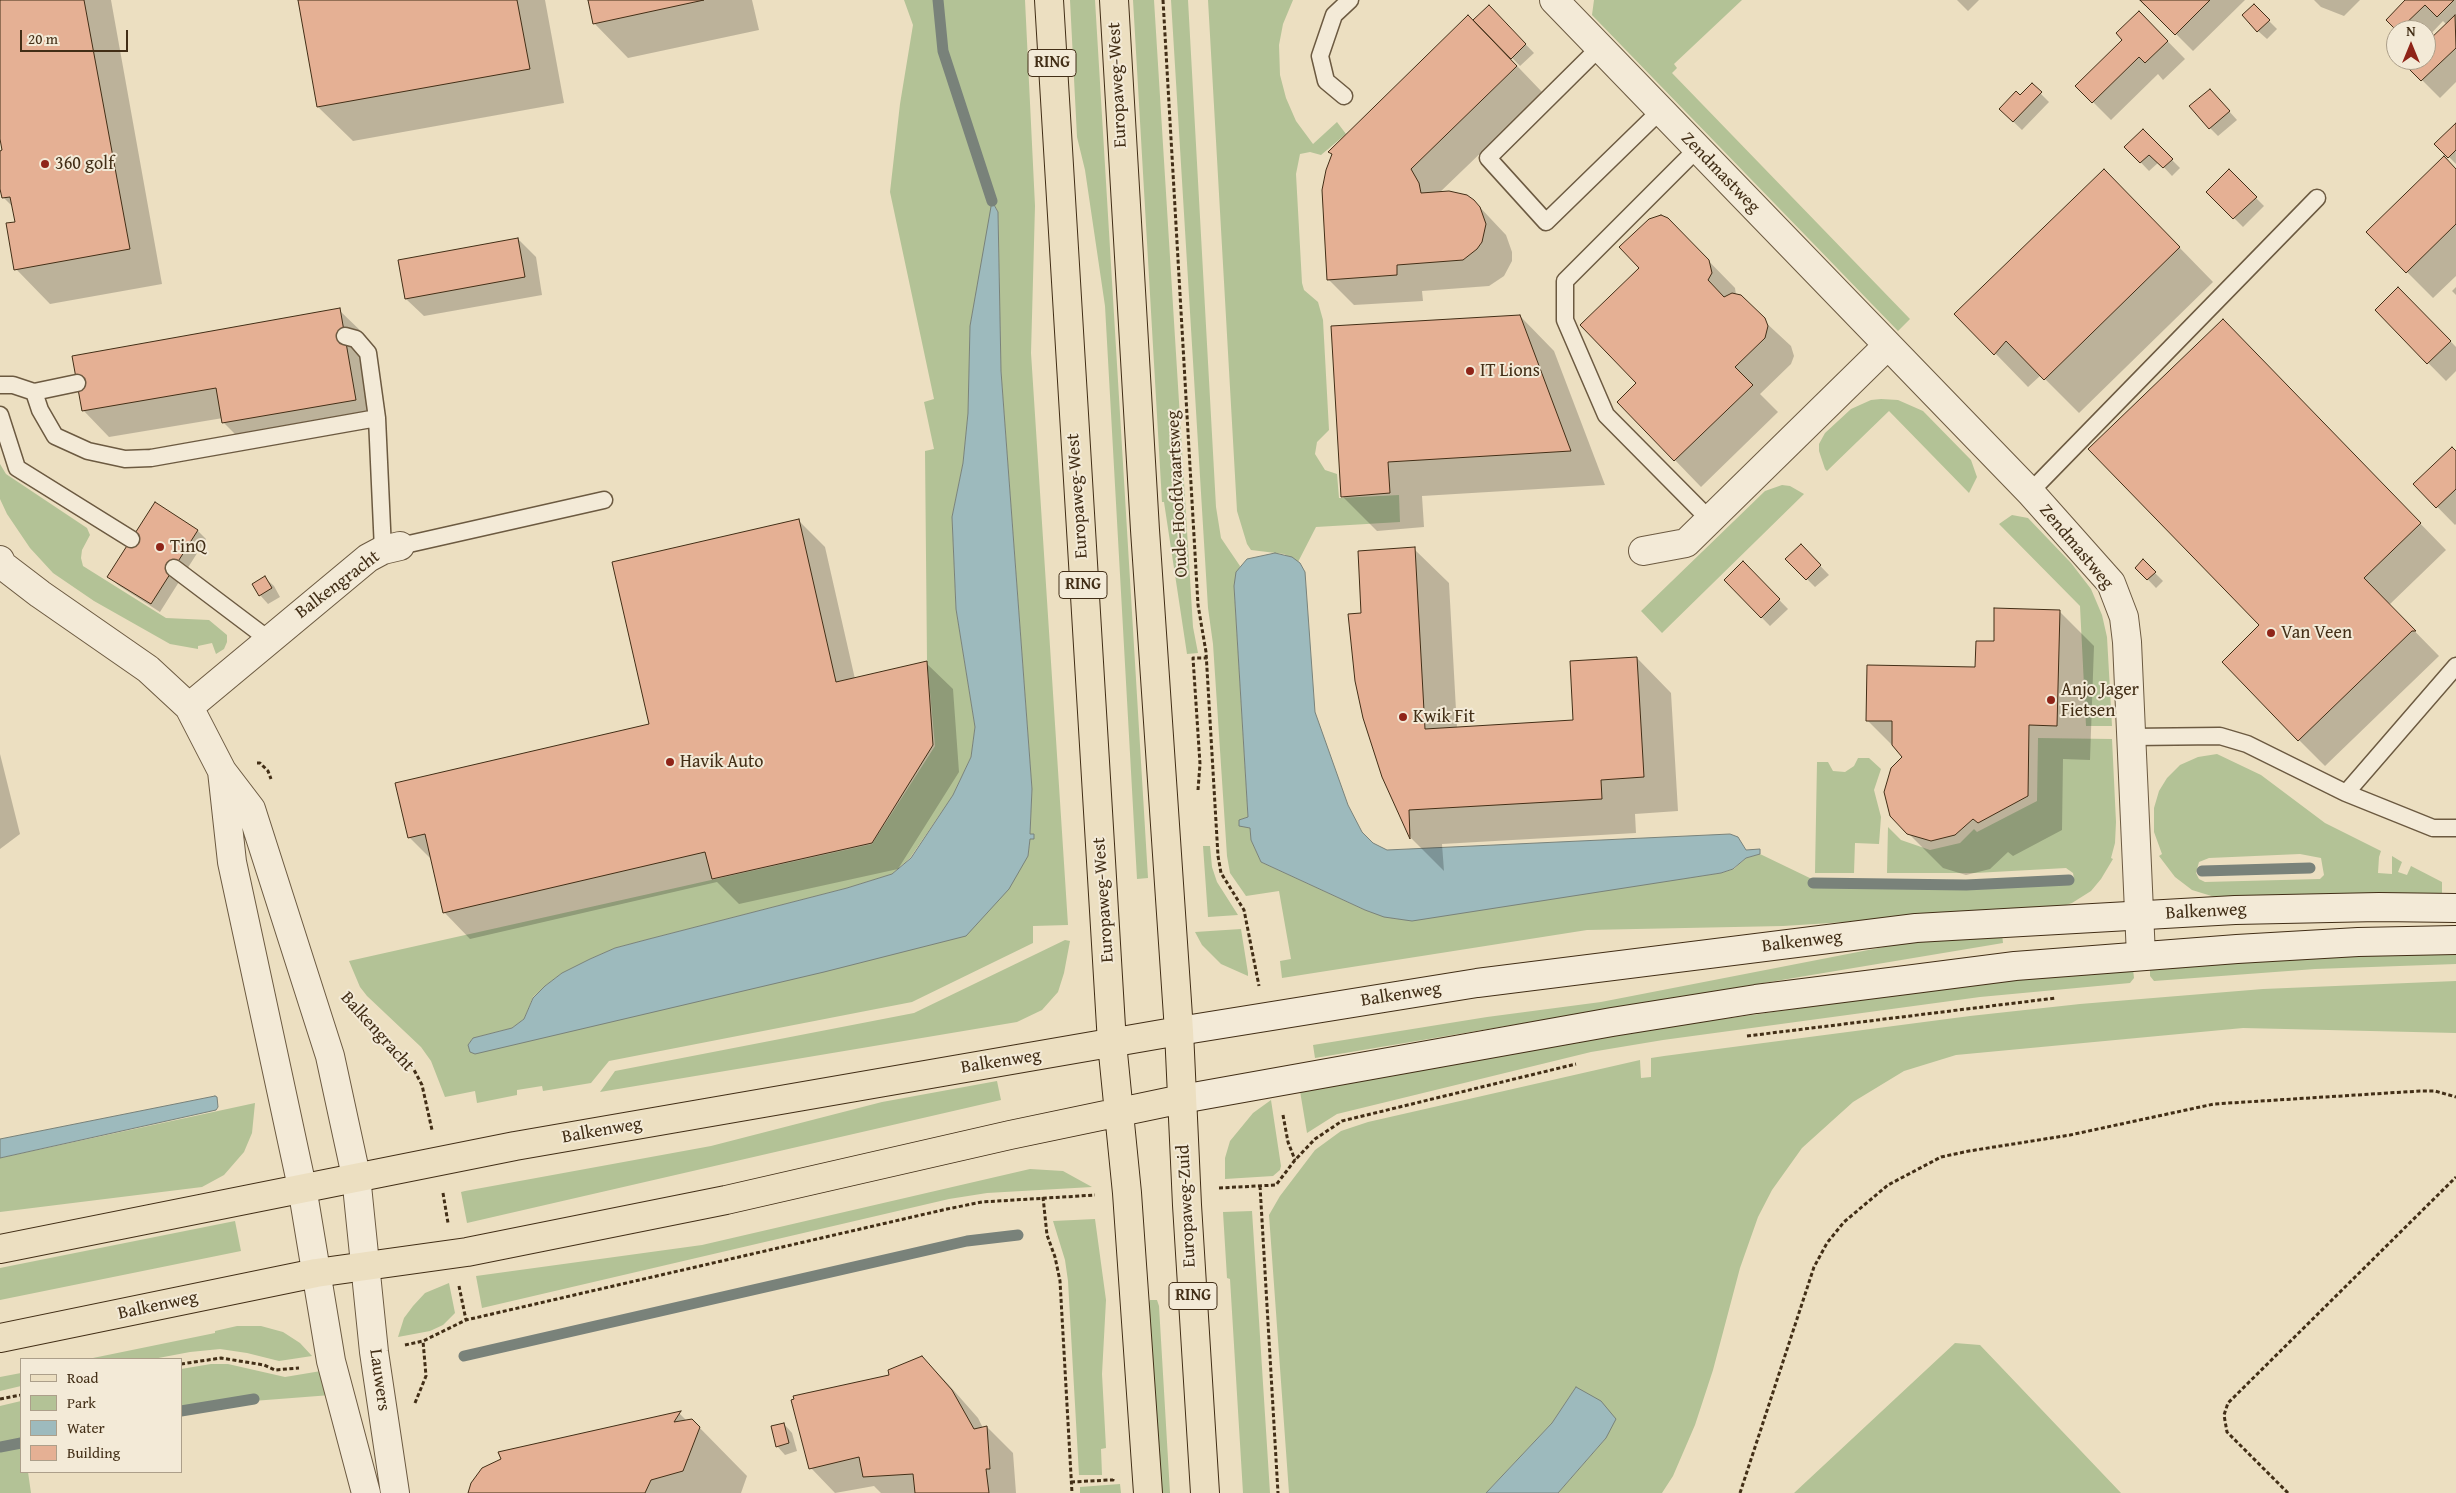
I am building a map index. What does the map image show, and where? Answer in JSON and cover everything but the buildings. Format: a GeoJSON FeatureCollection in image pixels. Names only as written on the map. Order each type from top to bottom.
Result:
{"type":"FeatureCollection","features":[{"type":"Feature","properties":{"kind":"main road","name":"Europaweg-West"},"geometry":{"type":"LineString","coordinates":[[1049,0],[1112,1043],[1120,1112]]}},
{"type":"Feature","properties":{"kind":"main road","name":"Europaweg-West"},"geometry":{"type":"LineString","coordinates":[[1114,0],[1144,511],[1182,1099]]}},
{"type":"Feature","properties":{"kind":"main road","name":"Balkenweg"},"geometry":{"type":"LineString","coordinates":[[0,1248],[356,1176],[837,1089],[1178,1031]]}},
{"type":"Feature","properties":{"kind":"main road","name":"Balkenweg"},"geometry":{"type":"LineString","coordinates":[[0,1338],[316,1273],[454,1254],[726,1200],[1182,1099]]}},
{"type":"Feature","properties":{"kind":"main road","name":"Europaweg-Zuid"},"geometry":{"type":"LineString","coordinates":[[1182,1099],[1205,1493]]}},
{"type":"Feature","properties":{"kind":"main road","name":"RING"},"geometry":{"type":"LineString","coordinates":[[1120,1112],[1128,1193],[1148,1493]]}},
{"type":"Feature","properties":{"kind":"street","name":"Zendmastweg"},"geometry":{"type":"LineString","coordinates":[[1556,1],[1599,48],[2030,492],[2111,583],[2124,618],[2141,956]]}},
{"type":"Feature","properties":{"kind":"street"},"geometry":{"type":"LineString","coordinates":[[1643,551],[1686,543],[1887,346]]}},
{"type":"Feature","properties":{"kind":"street","name":"Balkengracht"},"geometry":{"type":"LineString","coordinates":[[189,707],[268,639],[368,558],[392,548]]}},
{"type":"Feature","properties":{"kind":"street","name":"Balkengracht"},"geometry":{"type":"LineString","coordinates":[[1,564],[40,594],[148,669],[189,707],[222,771],[251,809],[330,1056],[356,1176]]}},
{"type":"Feature","properties":{"kind":"street","name":"Balkengracht"},"geometry":{"type":"LineString","coordinates":[[222,771],[232,862],[302,1187]]}},
{"type":"Feature","properties":{"kind":"street","name":"Balkenweg"},"geometry":{"type":"LineString","coordinates":[[1178,1031],[1467,984],[1916,928],[2140,915],[2331,908],[2456,908]]}},
{"type":"Feature","properties":{"kind":"street","name":"Balkenweg"},"geometry":{"type":"LineString","coordinates":[[1182,1099],[1462,1047],[1756,999],[2014,966],[2358,942],[2456,940]]}},
{"type":"Feature","properties":{"kind":"street"},"geometry":{"type":"LineString","coordinates":[[356,1176],[366,1267]]}},
{"type":"Feature","properties":{"kind":"street"},"geometry":{"type":"LineString","coordinates":[[302,1187],[331,1361],[366,1493]]}},
{"type":"Feature","properties":{"kind":"street","name":"Lauwers"},"geometry":{"type":"LineString","coordinates":[[366,1267],[374,1352],[395,1493]]}},
{"type":"Feature","properties":{"kind":"lane"},"geometry":{"type":"LineString","coordinates":[[1344,96],[1326,81],[1320,56],[1334,15],[1350,0]]}},
{"type":"Feature","properties":{"kind":"lane"},"geometry":{"type":"LineString","coordinates":[[1599,48],[1488,158],[1546,222],[1660,111]]}},
{"type":"Feature","properties":{"kind":"lane"},"geometry":{"type":"LineString","coordinates":[[1697,149],[1565,281],[1565,320],[1606,415],[1710,520]]}},
{"type":"Feature","properties":{"kind":"lane"},"geometry":{"type":"LineString","coordinates":[[2030,492],[2317,198]]}},
{"type":"Feature","properties":{"kind":"lane"},"geometry":{"type":"LineString","coordinates":[[345,336],[356,339],[368,353],[392,548]]}},
{"type":"Feature","properties":{"kind":"lane"},"geometry":{"type":"LineString","coordinates":[[0,385],[12,385],[34,392],[77,383]]}},
{"type":"Feature","properties":{"kind":"lane"},"geometry":{"type":"LineString","coordinates":[[34,392],[40,410],[55,436],[88,451],[125,459],[151,458],[377,418]]}},
{"type":"Feature","properties":{"kind":"lane"},"geometry":{"type":"LineString","coordinates":[[0,415],[17,468],[131,540]]}},
{"type":"Feature","properties":{"kind":"lane","name":"Balkengracht"},"geometry":{"type":"LineString","coordinates":[[392,548],[604,500]]}},
{"type":"Feature","properties":{"kind":"lane"},"geometry":{"type":"LineString","coordinates":[[174,568],[268,639]]}},
{"type":"Feature","properties":{"kind":"lane"},"geometry":{"type":"LineString","coordinates":[[2346,793],[2456,666]]}},
{"type":"Feature","properties":{"kind":"lane"},"geometry":{"type":"LineString","coordinates":[[2131,737],[2220,736],[2247,744],[2346,793],[2433,828],[2456,828]]}},
{"type":"Feature","properties":{"kind":"path","name":"Oude-Hoofdvaartsweg"},"geometry":{"type":"LineString","coordinates":[[1163,0],[1198,605],[1207,658],[1219,860],[1221,873],[1244,910],[1257,978]]}},
{"type":"Feature","properties":{"kind":"path"},"geometry":{"type":"LineString","coordinates":[[1197,798],[1200,764],[1193,658],[1207,658]]}},
{"type":"Feature","properties":{"kind":"path"},"geometry":{"type":"LineString","coordinates":[[222,771],[260,763],[268,771],[275,787]]}},
{"type":"Feature","properties":{"kind":"path"},"geometry":{"type":"LineString","coordinates":[[1738,1037],[2059,998]]}},
{"type":"Feature","properties":{"kind":"path","name":"Balkengracht"},"geometry":{"type":"LineString","coordinates":[[346,1001],[412,1066],[422,1085],[438,1161],[466,1320]]}},
{"type":"Feature","properties":{"kind":"path"},"geometry":{"type":"LineString","coordinates":[[1223,1188],[1276,1185],[1295,1160],[1315,1139],[1342,1121],[1582,1063]]}},
{"type":"Feature","properties":{"kind":"path"},"geometry":{"type":"LineString","coordinates":[[1740,1493],[1814,1267],[1827,1243],[1844,1222],[1888,1185],[1941,1157],[2070,1135],[2214,1104],[2420,1091],[2435,1091],[2456,1097]]}},
{"type":"Feature","properties":{"kind":"path"},"geometry":{"type":"LineString","coordinates":[[2288,1493],[2227,1432],[2224,1415],[2228,1403],[2456,1177]]}},
{"type":"Feature","properties":{"kind":"path"},"geometry":{"type":"LineString","coordinates":[[1260,1186],[1278,1493]]}},
{"type":"Feature","properties":{"kind":"path"},"geometry":{"type":"LineString","coordinates":[[374,1352],[423,1341],[466,1320],[948,1209],[982,1202],[1100,1195]]}},
{"type":"Feature","properties":{"kind":"path"},"geometry":{"type":"LineString","coordinates":[[1043,1197],[1047,1235],[1060,1281],[1072,1493]]}},
{"type":"Feature","properties":{"kind":"path"},"geometry":{"type":"LineString","coordinates":[[414,1406],[426,1376],[423,1341]]}},
{"type":"Feature","properties":{"kind":"path"},"geometry":{"type":"LineString","coordinates":[[182,1364],[205,1359],[231,1358],[264,1365],[275,1370],[289,1370],[331,1361]]}},
{"type":"Feature","properties":{"kind":"path"},"geometry":{"type":"LineString","coordinates":[[0,1399],[20,1395]]}},
{"type":"Feature","properties":{"kind":"green space"},"geometry":{"type":"Polygon","coordinates":[[[904,0],[1025,0],[1035,206],[1031,353],[1068,925],[1033,926],[1033,943],[912,1002],[609,1061],[591,1083],[543,1091],[542,1086],[517,1090],[517,1095],[477,1103],[475,1091],[445,1097],[431,1061],[421,1047],[367,996],[360,987],[349,961],[872,844],[935,746],[927,660],[925,451],[934,449],[924,402],[934,399],[890,192],[900,104],[913,25],[904,0]],[[993,202],[970,326],[968,413],[963,463],[952,517],[956,609],[975,727],[971,757],[953,795],[910,858],[892,874],[847,888],[615,948],[562,973],[533,997],[524,1019],[512,1028],[473,1038],[468,1045],[470,1051],[1028,856],[1030,839],[1034,834],[1030,834],[1032,789],[1001,371],[998,212],[993,202]]]}},
{"type":"Feature","properties":{"kind":"green space"},"geometry":{"type":"Polygon","coordinates":[[[1070,0],[1095,0],[1148,878],[1137,879],[1105,306],[1085,170],[1077,137],[1070,0]]]}},
{"type":"Feature","properties":{"kind":"green space"},"geometry":{"type":"Polygon","coordinates":[[[1133,0],[1154,0],[1193,627],[1198,653],[1187,654],[1164,502],[1162,502],[1133,0]]]}},
{"type":"Feature","properties":{"kind":"green space"},"geometry":{"type":"Polygon","coordinates":[[[1171,0],[1188,0],[1216,507],[1221,538],[1240,566],[1234,586],[1248,817],[1239,820],[1239,825],[1250,828],[1251,840],[1261,862],[1365,910],[1396,919],[1721,873],[1734,869],[1746,858],[1760,854],[1816,881],[2074,879],[2073,873],[2066,868],[1975,873],[1887,873],[1888,827],[1901,840],[1930,850],[1960,843],[1974,829],[1977,832],[2037,801],[2038,738],[2112,739],[2116,822],[2115,843],[2111,858],[2113,859],[2091,891],[2072,903],[2054,909],[1783,926],[1587,930],[1282,978],[1280,961],[1291,959],[1279,891],[1246,896],[1230,873],[1227,856],[1213,644],[1208,608],[1171,0]]]}},
{"type":"Feature","properties":{"kind":"green space"},"geometry":{"type":"Polygon","coordinates":[[[1208,0],[1293,0],[1283,24],[1279,45],[1280,75],[1286,98],[1296,121],[1313,144],[1337,122],[1346,134],[1321,155],[1310,152],[1300,154],[1296,174],[1302,283],[1304,290],[1318,302],[1323,320],[1329,430],[1317,442],[1315,454],[1325,470],[1337,474],[1339,498],[1399,495],[1400,522],[1316,527],[1298,562],[1284,554],[1251,550],[1247,544],[1237,511],[1208,0]]]}},
{"type":"Feature","properties":{"kind":"green space"},"geometry":{"type":"Polygon","coordinates":[[[1594,0],[1742,0],[1674,64],[1677,68],[1672,73],[1910,319],[1898,331],[1592,15],[1594,0]]]}},
{"type":"Feature","properties":{"kind":"green space"},"geometry":{"type":"Polygon","coordinates":[[[1871,400],[1898,400],[1923,411],[1971,460],[1977,477],[1969,493],[1889,411],[1827,471],[1825,469],[1819,451],[1819,444],[1825,433],[1851,409],[1871,400]]]}},
{"type":"Feature","properties":{"kind":"green space"},"geometry":{"type":"Polygon","coordinates":[[[0,464],[6,474],[87,528],[90,535],[82,550],[83,566],[166,618],[209,620],[227,635],[224,649],[216,654],[212,643],[198,646],[198,649],[170,644],[94,601],[53,573],[30,548],[7,514],[0,499],[0,464]]]}},
{"type":"Feature","properties":{"kind":"green space"},"geometry":{"type":"Polygon","coordinates":[[[1782,485],[1790,486],[1804,494],[1662,633],[1641,611],[1765,491],[1782,485]]]}},
{"type":"Feature","properties":{"kind":"green space"},"geometry":{"type":"Polygon","coordinates":[[[2012,515],[2028,518],[2071,563],[2091,589],[2102,615],[2107,637],[2112,726],[2086,726],[2080,606],[1999,524],[2012,515]]]}},
{"type":"Feature","properties":{"kind":"green space"},"geometry":{"type":"Polygon","coordinates":[[[2217,754],[2261,775],[2325,823],[2381,851],[2378,873],[2392,874],[2392,856],[2402,862],[2398,872],[2407,875],[2411,866],[2442,882],[2442,898],[2218,898],[2192,890],[2175,877],[2159,856],[2162,854],[2154,832],[2154,808],[2159,791],[2167,778],[2180,765],[2198,757],[2217,754]],[[2300,854],[2209,858],[2199,862],[2196,873],[2199,879],[2205,882],[2320,879],[2324,875],[2321,858],[2300,854]]]}},
{"type":"Feature","properties":{"kind":"green space"},"geometry":{"type":"Polygon","coordinates":[[[1858,758],[1869,758],[1881,769],[1874,790],[1881,817],[1879,844],[1855,843],[1854,873],[1815,873],[1817,762],[1828,762],[1833,771],[1845,772],[1854,766],[1858,758]]]}},
{"type":"Feature","properties":{"kind":"green space"},"geometry":{"type":"Polygon","coordinates":[[[1203,846],[1210,846],[1212,867],[1217,882],[1238,915],[1208,917],[1203,846]]]}},
{"type":"Feature","properties":{"kind":"green space"},"geometry":{"type":"Polygon","coordinates":[[[1241,929],[1248,976],[1221,964],[1202,945],[1195,932],[1241,929]]]}},
{"type":"Feature","properties":{"kind":"green space"},"geometry":{"type":"Polygon","coordinates":[[[2002,934],[2003,943],[1315,1058],[1313,1045],[1487,1017],[1601,1002],[1930,938],[2002,934]]]}},
{"type":"Feature","properties":{"kind":"green space"},"geometry":{"type":"Polygon","coordinates":[[[1065,940],[1070,941],[1058,992],[1042,1010],[1017,1022],[600,1092],[615,1071],[914,1013],[1065,940]]]}},
{"type":"Feature","properties":{"kind":"green space"},"geometry":{"type":"Polygon","coordinates":[[[2456,951],[2456,964],[2315,969],[2154,981],[2150,976],[2150,967],[2343,954],[2456,951]]]}},
{"type":"Feature","properties":{"kind":"green space"},"geometry":{"type":"Polygon","coordinates":[[[2133,969],[2134,978],[2130,983],[1980,997],[1663,1040],[1591,1052],[1337,1114],[1307,1133],[1300,1091],[1472,1058],[1622,1033],[1895,995],[2078,973],[2133,969]]]}},
{"type":"Feature","properties":{"kind":"green space"},"geometry":{"type":"Polygon","coordinates":[[[2456,981],[2456,1033],[2243,1028],[1956,1055],[1904,1071],[1853,1102],[1802,1148],[1772,1190],[1758,1217],[1740,1268],[1713,1370],[1695,1425],[1673,1476],[1662,1493],[1558,1493],[1606,1438],[1576,1387],[1552,1423],[1486,1493],[1289,1493],[1269,1215],[1280,1196],[1315,1150],[1341,1131],[1368,1122],[1640,1060],[1641,1078],[1651,1077],[1651,1058],[1664,1056],[1970,1016],[2080,1004],[2263,989],[2456,981]]]}},
{"type":"Feature","properties":{"kind":"green space"},"geometry":{"type":"Polygon","coordinates":[[[997,1081],[1001,1100],[467,1223],[461,1192],[711,1146],[882,1102],[997,1081]]]}},
{"type":"Feature","properties":{"kind":"green space"},"geometry":{"type":"Polygon","coordinates":[[[1271,1100],[1281,1166],[1280,1170],[1273,1176],[1225,1179],[1225,1158],[1230,1141],[1253,1113],[1271,1100]]]}},
{"type":"Feature","properties":{"kind":"green space"},"geometry":{"type":"Polygon","coordinates":[[[255,1103],[252,1133],[244,1152],[224,1175],[202,1187],[0,1212],[0,1158],[255,1103]]]}},
{"type":"Feature","properties":{"kind":"green space"},"geometry":{"type":"Polygon","coordinates":[[[1030,1169],[1063,1171],[1092,1187],[987,1193],[949,1199],[482,1308],[476,1276],[702,1245],[1030,1169]]]}},
{"type":"Feature","properties":{"kind":"green space"},"geometry":{"type":"Polygon","coordinates":[[[1252,1211],[1270,1493],[1243,1493],[1230,1279],[1227,1278],[1223,1212],[1252,1211]]]}},
{"type":"Feature","properties":{"kind":"green space"},"geometry":{"type":"Polygon","coordinates":[[[1095,1219],[1106,1300],[1102,1374],[1106,1448],[1101,1449],[1102,1475],[1079,1475],[1068,1281],[1065,1260],[1053,1221],[1095,1219]]]}},
{"type":"Feature","properties":{"kind":"green space"},"geometry":{"type":"Polygon","coordinates":[[[235,1221],[241,1251],[0,1300],[0,1268],[235,1221]]]}},
{"type":"Feature","properties":{"kind":"green space"},"geometry":{"type":"Polygon","coordinates":[[[449,1283],[455,1313],[443,1325],[430,1331],[398,1337],[404,1318],[425,1293],[449,1283]]]}},
{"type":"Feature","properties":{"kind":"green space"},"geometry":{"type":"Polygon","coordinates":[[[1150,1300],[1157,1300],[1159,1306],[1170,1493],[1159,1493],[1148,1307],[1150,1300]]]}},
{"type":"Feature","properties":{"kind":"green space"},"geometry":{"type":"Polygon","coordinates":[[[237,1326],[261,1326],[283,1332],[300,1343],[312,1356],[279,1361],[220,1349],[158,1358],[93,1358],[215,1333],[215,1331],[237,1326]]]}},
{"type":"Feature","properties":{"kind":"green space"},"geometry":{"type":"Polygon","coordinates":[[[1955,1343],[1980,1345],[2121,1493],[1794,1493],[1955,1343]]]}},
{"type":"Feature","properties":{"kind":"green space"},"geometry":{"type":"Polygon","coordinates":[[[211,1364],[228,1364],[285,1377],[321,1371],[331,1395],[253,1401],[182,1415],[182,1369],[211,1364]]]}},
{"type":"Feature","properties":{"kind":"green space"},"geometry":{"type":"Polygon","coordinates":[[[20,1373],[20,1386],[0,1391],[0,1377],[20,1373]]]}},
{"type":"Feature","properties":{"kind":"green space"},"geometry":{"type":"Polygon","coordinates":[[[20,1401],[20,1473],[28,1473],[31,1493],[0,1493],[0,1406],[20,1401]]]}},
{"type":"Feature","properties":{"kind":"green space"},"geometry":{"type":"Polygon","coordinates":[[[1120,1484],[1121,1493],[1080,1493],[1080,1487],[1120,1484]]]}},
{"type":"Feature","properties":{"kind":"water"},"geometry":{"type":"Polygon","coordinates":[[[992,201],[998,212],[1001,371],[1032,789],[1030,834],[1034,834],[1034,839],[1030,839],[1028,856],[1009,889],[966,936],[824,972],[475,1054],[470,1052],[468,1045],[473,1038],[512,1028],[524,1019],[533,998],[562,973],[615,948],[847,888],[892,874],[911,858],[953,795],[971,757],[975,727],[956,609],[952,517],[963,463],[968,413],[970,326],[992,201]]]}},
{"type":"Feature","properties":{"kind":"water"},"geometry":{"type":"Polygon","coordinates":[[[1275,553],[1292,557],[1300,563],[1305,572],[1315,712],[1348,805],[1362,832],[1373,843],[1387,850],[1730,834],[1738,837],[1746,850],[1760,849],[1760,854],[1746,858],[1733,869],[1721,873],[1412,921],[1384,917],[1365,910],[1261,862],[1251,840],[1250,828],[1239,826],[1239,820],[1248,817],[1234,586],[1236,572],[1247,559],[1275,553]]]}},
{"type":"Feature","properties":{"kind":"water"},"geometry":{"type":"Polygon","coordinates":[[[217,1097],[218,1107],[216,1110],[0,1158],[0,1139],[217,1097]]]}},
{"type":"Feature","properties":{"kind":"water"},"geometry":{"type":"Polygon","coordinates":[[[1576,1387],[1601,1401],[1616,1419],[1606,1438],[1558,1493],[1486,1493],[1552,1423],[1576,1387]]]}},
{"type":"Feature","properties":{"kind":"waterway"},"geometry":{"type":"LineString","coordinates":[[938,0],[943,51],[992,201]]}},
{"type":"Feature","properties":{"kind":"waterway"},"geometry":{"type":"LineString","coordinates":[[2202,871],[2310,868]]}},
{"type":"Feature","properties":{"kind":"waterway"},"geometry":{"type":"LineString","coordinates":[[1813,883],[1966,885],[2069,880]]}},
{"type":"Feature","properties":{"kind":"waterway"},"geometry":{"type":"LineString","coordinates":[[464,1356],[967,1241],[1018,1235]]}},
{"type":"Feature","properties":{"kind":"waterway"},"geometry":{"type":"LineString","coordinates":[[182,1411],[254,1399]]}},
{"type":"Feature","properties":{"kind":"waterway"},"geometry":{"type":"LineString","coordinates":[[0,1447],[20,1443]]}},
{"type":"Feature","properties":{"kind":"place","name":"360 golf"},"geometry":{"type":"Point","coordinates":[45,164]}},
{"type":"Feature","properties":{"kind":"place","name":"IT Lions"},"geometry":{"type":"Point","coordinates":[1470,371]}},
{"type":"Feature","properties":{"kind":"place","name":"TinQ"},"geometry":{"type":"Point","coordinates":[160,547]}},
{"type":"Feature","properties":{"kind":"place","name":"Van Veen"},"geometry":{"type":"Point","coordinates":[2271,633]}},
{"type":"Feature","properties":{"kind":"place","name":"Anjo Jager Fietsen"},"geometry":{"type":"Point","coordinates":[2051,700]}},
{"type":"Feature","properties":{"kind":"place","name":"Kwik Fit"},"geometry":{"type":"Point","coordinates":[1403,717]}},
{"type":"Feature","properties":{"kind":"place","name":"Havik Auto"},"geometry":{"type":"Point","coordinates":[670,762]}}]}
